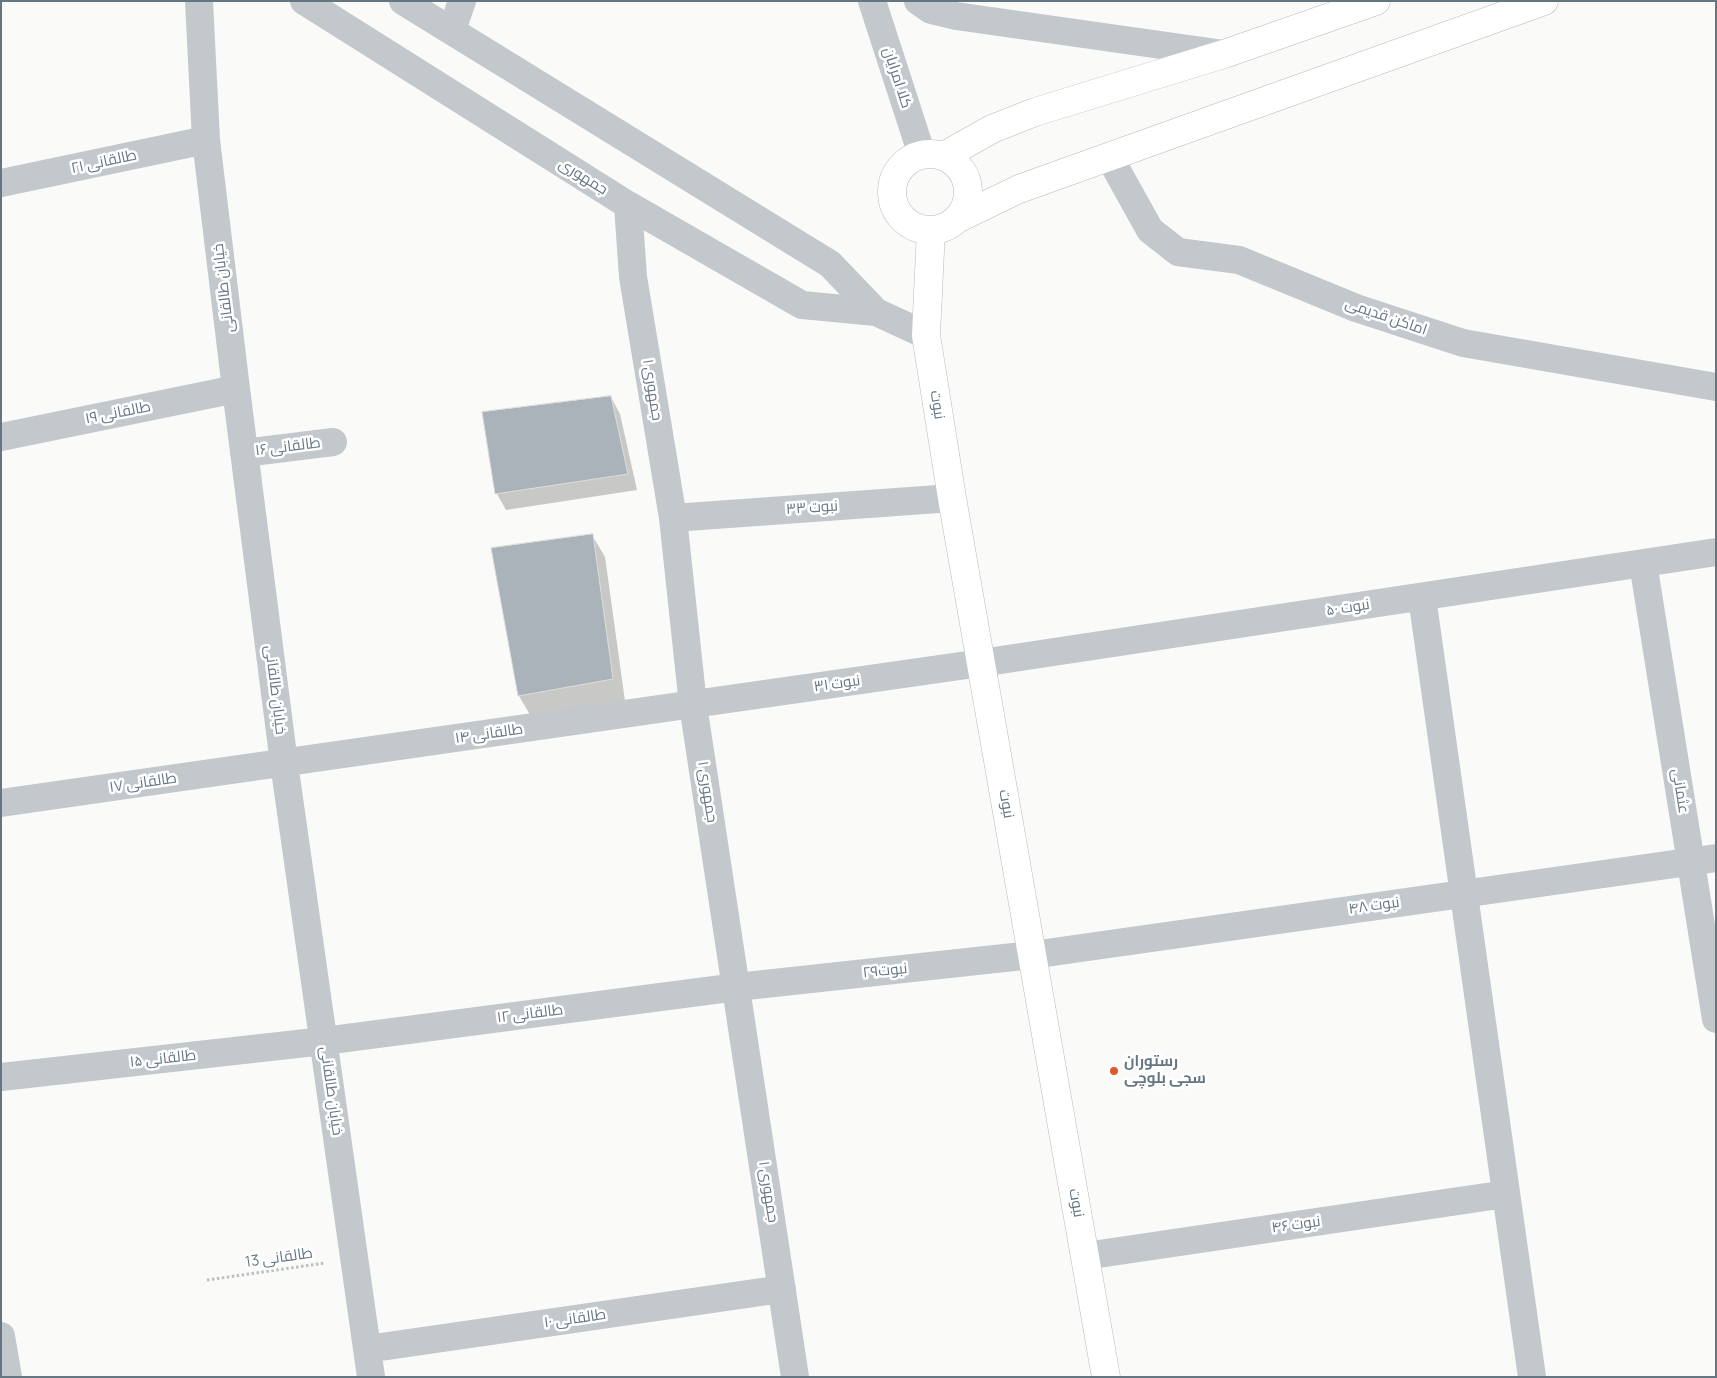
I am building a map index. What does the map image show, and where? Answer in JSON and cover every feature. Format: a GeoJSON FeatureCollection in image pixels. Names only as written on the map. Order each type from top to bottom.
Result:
{"type":"FeatureCollection","features":[{"type":"Feature","properties":{"kind":"main road"},"geometry":{"type":"LineString","coordinates":[[933,155],[1035,112],[1224,54],[1376,1]]}},
{"type":"Feature","properties":{"kind":"main road"},"geometry":{"type":"LineString","coordinates":[[957,219],[968,200],[967,178],[954,160],[933,155],[911,156],[895,172],[890,194],[898,215],[915,228],[938,230],[1019,189],[1544,1]]}},
{"type":"Feature","properties":{"kind":"main road","name":"نبوت"},"geometry":{"type":"LineString","coordinates":[[931,230],[926,335],[952,498],[1106,1377]]}},
{"type":"Feature","properties":{"kind":"street","name":"خیابان طالقانی"},"geometry":{"type":"LineString","coordinates":[[199,1],[206,140],[236,389],[284,763],[371,1377]]}},
{"type":"Feature","properties":{"kind":"street","name":"جمهوری"},"geometry":{"type":"LineString","coordinates":[[304,1],[628,205],[802,305],[876,312],[926,335]]}},
{"type":"Feature","properties":{"kind":"street","name":"جمهوری"},"geometry":{"type":"LineString","coordinates":[[403,1],[830,264],[876,312]]}},
{"type":"Feature","properties":{"kind":"street"},"geometry":{"type":"LineString","coordinates":[[452,30],[462,1]]}},
{"type":"Feature","properties":{"kind":"street","name":"کلا امرایان"},"geometry":{"type":"LineString","coordinates":[[872,1],[933,155]]}},
{"type":"Feature","properties":{"kind":"street"},"geometry":{"type":"LineString","coordinates":[[918,1],[931,10],[956,16],[1224,54]]}},
{"type":"Feature","properties":{"kind":"street","name":"طالقانی ۲۱"},"geometry":{"type":"LineString","coordinates":[[1,183],[206,140]]}},
{"type":"Feature","properties":{"kind":"street","name":"اماکن قدیمی"},"geometry":{"type":"LineString","coordinates":[[1110,158],[1150,230],[1178,252],[1239,260],[1356,308],[1463,343],[1716,388]]}},
{"type":"Feature","properties":{"kind":"street","name":"جمهوری ۱"},"geometry":{"type":"LineString","coordinates":[[628,205],[633,277],[672,518],[693,704],[795,1377]]}},
{"type":"Feature","properties":{"kind":"street","name":"طالقانی ۱۹"},"geometry":{"type":"LineString","coordinates":[[1,437],[236,389]]}},
{"type":"Feature","properties":{"kind":"street","name":"طالقانی ۱۶"},"geometry":{"type":"LineString","coordinates":[[244,453],[333,442]]}},
{"type":"Feature","properties":{"kind":"street","name":"نبوت ۳۳"},"geometry":{"type":"LineString","coordinates":[[672,518],[952,498]]}},
{"type":"Feature","properties":{"kind":"street","name":"نبوت ۵۰"},"geometry":{"type":"LineString","coordinates":[[981,663],[1716,552]]}},
{"type":"Feature","properties":{"kind":"street","name":"عثمانی"},"geometry":{"type":"LineString","coordinates":[[1643,563],[1703,860],[1716,1019]]}},
{"type":"Feature","properties":{"kind":"street"},"geometry":{"type":"LineString","coordinates":[[1422,597],[1532,1377]]}},
{"type":"Feature","properties":{"kind":"street","name":"نبوت ۳۱"},"geometry":{"type":"LineString","coordinates":[[693,704],[981,663]]}},
{"type":"Feature","properties":{"kind":"street","name":"طالقانی ۱۴"},"geometry":{"type":"LineString","coordinates":[[284,763],[693,704]]}},
{"type":"Feature","properties":{"kind":"street","name":"طالقانی ۱۷"},"geometry":{"type":"LineString","coordinates":[[1,803],[284,763]]}},
{"type":"Feature","properties":{"kind":"street","name":"نبوت ۴۸"},"geometry":{"type":"LineString","coordinates":[[1032,955],[1703,860]]}},
{"type":"Feature","properties":{"kind":"street","name":"نبوت۲۹"},"geometry":{"type":"LineString","coordinates":[[737,987],[1032,955]]}},
{"type":"Feature","properties":{"kind":"street","name":"طالقانی ۱۲"},"geometry":{"type":"LineString","coordinates":[[324,1041],[737,987]]}},
{"type":"Feature","properties":{"kind":"street","name":"طالقانی ۱۵"},"geometry":{"type":"LineString","coordinates":[[1,1077],[324,1041]]}},
{"type":"Feature","properties":{"kind":"street","name":"نبوت ۴۶"},"geometry":{"type":"LineString","coordinates":[[1085,1256],[1506,1194]]}},
{"type":"Feature","properties":{"kind":"street","name":"طالقانی ۱۰"},"geometry":{"type":"LineString","coordinates":[[367,1349],[782,1289]]}},
{"type":"Feature","properties":{"kind":"street"},"geometry":{"type":"LineString","coordinates":[[1,1336],[8,1377]]}},
{"type":"Feature","properties":{"kind":"path","name":"طالقانی 13"},"geometry":{"type":"LineString","coordinates":[[207,1280],[355,1259]]}},
{"type":"Feature","properties":{"kind":"building"},"geometry":{"type":"Polygon","coordinates":[[[611,396],[628,474],[495,494],[482,412],[611,396]]]}},
{"type":"Feature","properties":{"kind":"building"},"geometry":{"type":"Polygon","coordinates":[[[593,534],[613,679],[518,696],[491,548],[593,534]]]}},
{"type":"Feature","properties":{"kind":"place","name":"رستوران سجی بلوچی"},"geometry":{"type":"Point","coordinates":[1114,1071]}}]}
